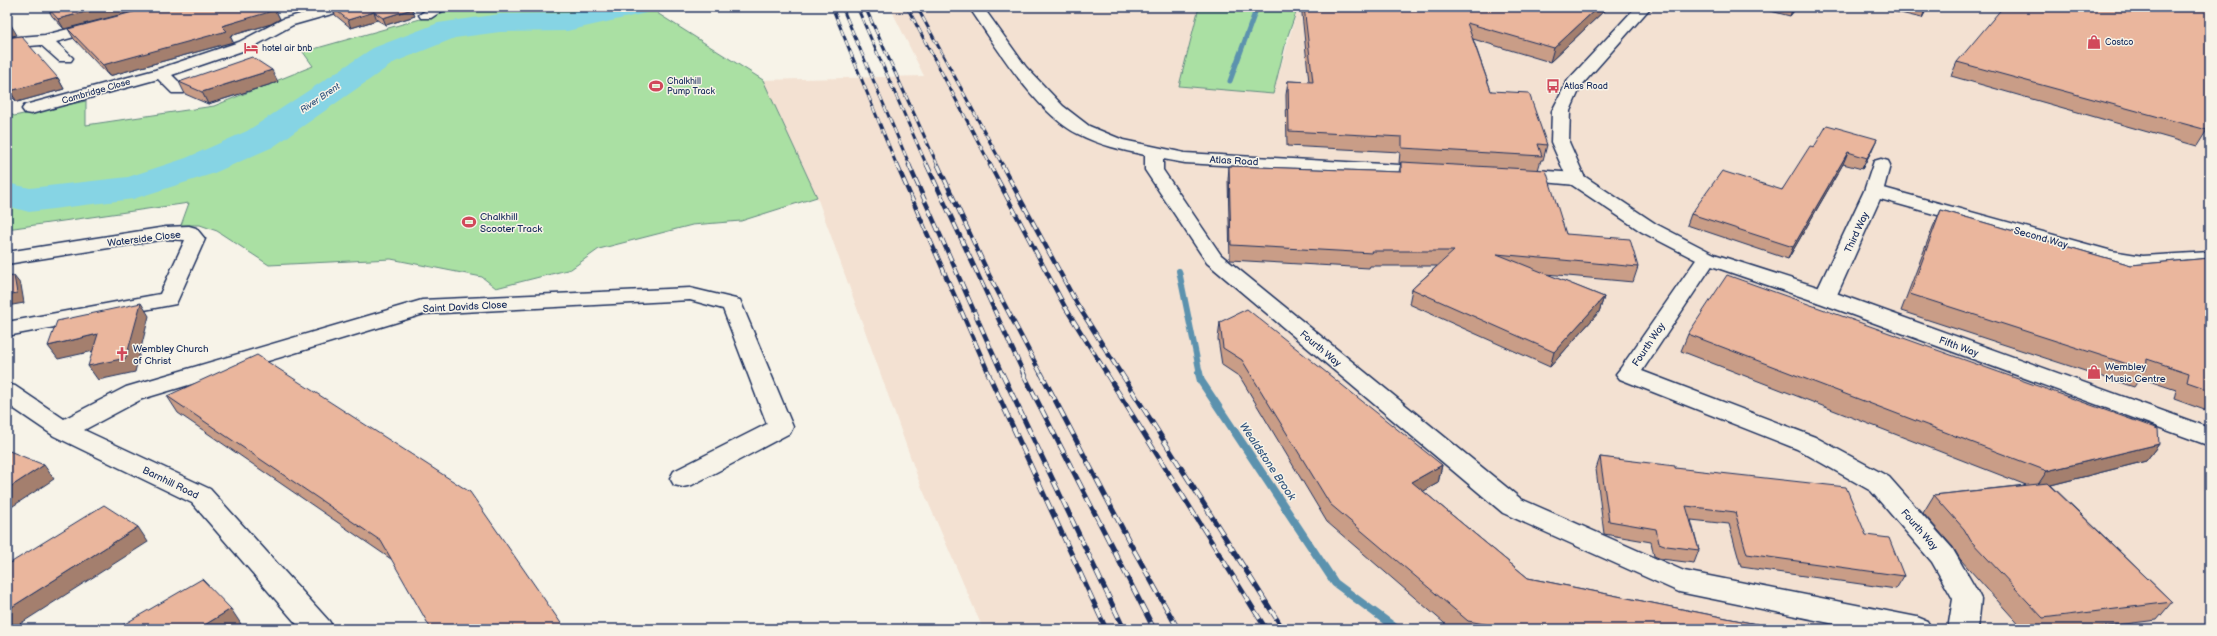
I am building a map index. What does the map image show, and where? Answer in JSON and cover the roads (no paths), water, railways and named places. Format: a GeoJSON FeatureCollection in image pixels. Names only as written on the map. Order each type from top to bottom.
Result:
{"type":"FeatureCollection","features":[{"type":"Feature","properties":{"kind":"street","name":"Cambridge Close"},"geometry":{"type":"LineString","coordinates":[[31,109],[161,73],[245,44],[312,10],[341,7]]}},
{"type":"Feature","properties":{"kind":"street"},"geometry":{"type":"LineString","coordinates":[[426,15],[441,7]]}},
{"type":"Feature","properties":{"kind":"street","name":"Atlas Road"},"geometry":{"type":"LineString","coordinates":[[976,7],[1020,70],[1057,110],[1083,130],[1118,144],[1185,158],[1444,171]]}},
{"type":"Feature","properties":{"kind":"street"},"geometry":{"type":"LineString","coordinates":[[1576,179],[1560,142],[1561,111],[1574,84],[1644,7]]}},
{"type":"Feature","properties":{"kind":"street"},"geometry":{"type":"LineString","coordinates":[[7,43],[45,40],[115,22]]}},
{"type":"Feature","properties":{"kind":"street"},"geometry":{"type":"LineString","coordinates":[[45,40],[65,58]]}},
{"type":"Feature","properties":{"kind":"street"},"geometry":{"type":"LineString","coordinates":[[161,73],[178,89]]}},
{"type":"Feature","properties":{"kind":"street","name":"Fourth Way"},"geometry":{"type":"LineString","coordinates":[[1154,152],[1154,170],[1214,259],[1512,506],[1679,581],[1917,629]]}},
{"type":"Feature","properties":{"kind":"street","name":"Third Way"},"geometry":{"type":"LineString","coordinates":[[1826,297],[1874,191],[1881,165]]}},
{"type":"Feature","properties":{"kind":"street"},"geometry":{"type":"LineString","coordinates":[[1498,174],[1576,179],[1649,228],[1707,258]]}},
{"type":"Feature","properties":{"kind":"street","name":"Second Way"},"geometry":{"type":"LineString","coordinates":[[1874,191],[2110,257],[2143,262],[2210,258]]}},
{"type":"Feature","properties":{"kind":"street","name":"Waterside Close"},"geometry":{"type":"LineString","coordinates":[[7,258],[166,233],[189,232],[195,239],[168,299],[7,329]]}},
{"type":"Feature","properties":{"kind":"street","name":"Fourth Way"},"geometry":{"type":"LineString","coordinates":[[1707,258],[1628,374],[1806,444],[1880,484],[1942,555],[1967,599],[1963,629]]}},
{"type":"Feature","properties":{"kind":"street","name":"Fifth Way"},"geometry":{"type":"LineString","coordinates":[[1707,258],[1826,297],[2210,437]]}},
{"type":"Feature","properties":{"kind":"street","name":"Saint Davids Close"},"geometry":{"type":"LineString","coordinates":[[63,430],[134,393],[422,307],[690,294],[732,306],[781,427],[683,478]]}},
{"type":"Feature","properties":{"kind":"street","name":"Barnhill Road"},"geometry":{"type":"LineString","coordinates":[[7,392],[41,417],[63,430],[201,496],[319,629]]}},
{"type":"Feature","properties":{"kind":"waterway","name":"River Brent"},"geometry":{"type":"LineString","coordinates":[[7,194],[29,200],[133,188],[199,166],[260,139],[384,55],[449,30],[500,23],[567,22],[636,7]]}},
{"type":"Feature","properties":{"kind":"waterway","name":"Wealdstone Brook"},"geometry":{"type":"LineString","coordinates":[[1230,81],[1257,7]]}},
{"type":"Feature","properties":{"kind":"waterway","name":"Wealdstone Brook"},"geometry":{"type":"LineString","coordinates":[[1179,271],[1200,374]]}},
{"type":"Feature","properties":{"kind":"waterway","name":"Wealdstone Brook"},"geometry":{"type":"LineString","coordinates":[[1199,373],[1201,381],[1335,583],[1397,629]]}},
{"type":"Feature","properties":{"kind":"railway"},"geometry":{"type":"LineString","coordinates":[[832,7],[897,166]]}},
{"type":"Feature","properties":{"kind":"railway"},"geometry":{"type":"LineString","coordinates":[[842,7],[910,166]]}},
{"type":"Feature","properties":{"kind":"railway"},"geometry":{"type":"LineString","coordinates":[[857,7],[927,166]]}},
{"type":"Feature","properties":{"kind":"railway"},"geometry":{"type":"LineString","coordinates":[[865,7],[938,166]]}},
{"type":"Feature","properties":{"kind":"railway"},"geometry":{"type":"LineString","coordinates":[[907,7],[991,166]]}},
{"type":"Feature","properties":{"kind":"railway"},"geometry":{"type":"LineString","coordinates":[[917,7],[1003,166]]}},
{"type":"Feature","properties":{"kind":"railway"},"geometry":{"type":"LineString","coordinates":[[897,165],[989,374]]}},
{"type":"Feature","properties":{"kind":"railway"},"geometry":{"type":"LineString","coordinates":[[909,165],[1002,374]]}},
{"type":"Feature","properties":{"kind":"railway"},"geometry":{"type":"LineString","coordinates":[[927,165],[1024,374]]}},
{"type":"Feature","properties":{"kind":"railway"},"geometry":{"type":"LineString","coordinates":[[938,165],[989,275],[1041,374]]}},
{"type":"Feature","properties":{"kind":"railway"},"geometry":{"type":"LineString","coordinates":[[990,165],[1065,307],[1107,374]]}},
{"type":"Feature","properties":{"kind":"railway"},"geometry":{"type":"LineString","coordinates":[[1002,165],[1077,304],[1121,374]]}},
{"type":"Feature","properties":{"kind":"railway"},"geometry":{"type":"LineString","coordinates":[[988,373],[1106,629]]}},
{"type":"Feature","properties":{"kind":"railway"},"geometry":{"type":"LineString","coordinates":[[1002,373],[1124,629]]}},
{"type":"Feature","properties":{"kind":"railway"},"geometry":{"type":"LineString","coordinates":[[1023,373],[1154,629]]}},
{"type":"Feature","properties":{"kind":"railway"},"geometry":{"type":"LineString","coordinates":[[1041,373],[1130,543],[1178,629]]}},
{"type":"Feature","properties":{"kind":"railway"},"geometry":{"type":"LineString","coordinates":[[1106,373],[1266,629]]}},
{"type":"Feature","properties":{"kind":"railway"},"geometry":{"type":"LineString","coordinates":[[1121,373],[1283,629]]}},
{"type":"Feature","properties":{"kind":"place","name":"Costco"},"geometry":{"type":"Point","coordinates":[2094,42]}},
{"type":"Feature","properties":{"kind":"place","name":"hotel air bnb"},"geometry":{"type":"Point","coordinates":[251,48]}},
{"type":"Feature","properties":{"kind":"place","name":"Chalkhill Pump Track"},"geometry":{"type":"Point","coordinates":[656,86]}},
{"type":"Feature","properties":{"kind":"place","name":"Atlas Road"},"geometry":{"type":"Point","coordinates":[1553,86]}},
{"type":"Feature","properties":{"kind":"place","name":"Chalkhill Scooter Track"},"geometry":{"type":"Point","coordinates":[469,222]}},
{"type":"Feature","properties":{"kind":"place","name":"Wembley Church of Christ"},"geometry":{"type":"Point","coordinates":[122,354]}},
{"type":"Feature","properties":{"kind":"place","name":"Wembley Music Centre"},"geometry":{"type":"Point","coordinates":[2094,372]}}]}
